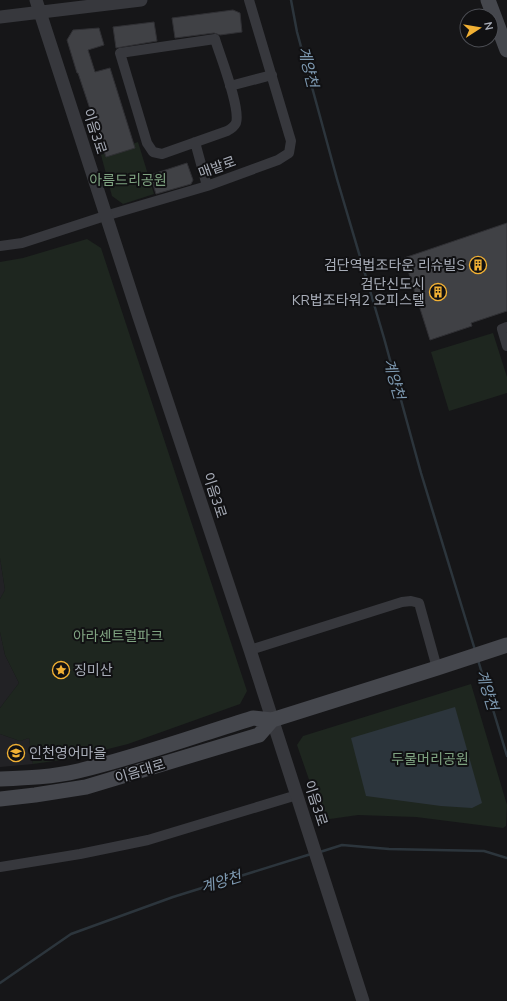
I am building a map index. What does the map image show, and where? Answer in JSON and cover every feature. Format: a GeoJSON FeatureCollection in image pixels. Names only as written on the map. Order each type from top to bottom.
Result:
{"type":"FeatureCollection","features":[{"type":"Feature","properties":{"kind":"main road"},"geometry":{"type":"LineString","coordinates":[[488,0],[507,50]]}},
{"type":"Feature","properties":{"kind":"main road","name":"이음대로"},"geometry":{"type":"LineString","coordinates":[[0,779],[33,777],[78,771],[136,755],[253,718],[272,720],[507,645]]}},
{"type":"Feature","properties":{"kind":"main road","name":"이음대로"},"geometry":{"type":"LineString","coordinates":[[0,799],[86,787],[259,735],[272,720]]}},
{"type":"Feature","properties":{"kind":"street"},"geometry":{"type":"LineString","coordinates":[[0,17],[38,6],[141,0]]}},
{"type":"Feature","properties":{"kind":"street","name":"매밭로"},"geometry":{"type":"LineString","coordinates":[[0,246],[22,242],[207,186],[278,160],[288,153],[291,141],[250,0]]}},
{"type":"Feature","properties":{"kind":"street","name":"이음3로"},"geometry":{"type":"LineString","coordinates":[[38,6],[105,216],[250,650],[363,1001]]}},
{"type":"Feature","properties":{"kind":"street"},"geometry":{"type":"LineString","coordinates":[[215,39],[230,86],[237,115],[236,123],[227,131],[195,142],[162,154],[153,152],[147,143],[120,53],[215,39]]}},
{"type":"Feature","properties":{"kind":"street"},"geometry":{"type":"LineString","coordinates":[[230,86],[272,75]]}},
{"type":"Feature","properties":{"kind":"street"},"geometry":{"type":"LineString","coordinates":[[195,142],[207,186]]}},
{"type":"Feature","properties":{"kind":"street"},"geometry":{"type":"LineString","coordinates":[[507,327],[502,329],[507,346]]}},
{"type":"Feature","properties":{"kind":"street"},"geometry":{"type":"LineString","coordinates":[[250,650],[411,601],[419,603],[437,668]]}},
{"type":"Feature","properties":{"kind":"street"},"geometry":{"type":"LineString","coordinates":[[0,867],[80,854],[148,840],[296,795]]}},
{"type":"Feature","properties":{"kind":"shaded area"},"geometry":{"type":"Polygon","coordinates":[[[0,558],[5,590],[0,599],[0,558]]]}},
{"type":"Feature","properties":{"kind":"shaded area"},"geometry":{"type":"Polygon","coordinates":[[[0,632],[5,655],[19,683],[0,708],[0,632]]]}},
{"type":"Feature","properties":{"kind":"shaded area"},"geometry":{"type":"Polygon","coordinates":[[[455,707],[482,803],[472,808],[441,806],[366,796],[351,738],[455,707]]]}},
{"type":"Feature","properties":{"kind":"shaded area","name":"인천영어마을"},"geometry":{"type":"Polygon","coordinates":[[[0,734],[20,741],[29,738],[33,764],[0,767],[0,734]]]}},
{"type":"Feature","properties":{"kind":"green space","name":"아름드리공원"},"geometry":{"type":"Polygon","coordinates":[[[138,142],[154,194],[123,204],[112,196],[101,155],[138,142]]]}},
{"type":"Feature","properties":{"kind":"green space","name":"아라센트럴파크"},"geometry":{"type":"Polygon","coordinates":[[[87,239],[101,248],[247,691],[240,704],[128,744],[68,759],[33,764],[29,738],[20,741],[0,734],[0,708],[19,683],[5,655],[0,632],[0,599],[5,590],[0,558],[0,262],[23,258],[87,239]]]}},
{"type":"Feature","properties":{"kind":"green space"},"geometry":{"type":"Polygon","coordinates":[[[493,333],[507,377],[507,393],[449,411],[431,352],[493,333]]]}},
{"type":"Feature","properties":{"kind":"green space","name":"두물머리공원"},"geometry":{"type":"Polygon","coordinates":[[[471,684],[507,805],[506,826],[503,828],[416,817],[358,815],[323,820],[297,745],[303,736],[471,684]]]}},
{"type":"Feature","properties":{"kind":"building"},"geometry":{"type":"Polygon","coordinates":[[[233,10],[240,13],[242,32],[220,35],[214,33],[175,38],[172,18],[233,10]]]}},
{"type":"Feature","properties":{"kind":"building"},"geometry":{"type":"Polygon","coordinates":[[[154,22],[157,41],[116,48],[113,27],[154,22]]]}},
{"type":"Feature","properties":{"kind":"building"},"geometry":{"type":"Polygon","coordinates":[[[99,28],[104,45],[88,50],[95,72],[110,68],[135,148],[106,157],[67,40],[73,30],[99,28]]]}},
{"type":"Feature","properties":{"kind":"building"},"geometry":{"type":"Polygon","coordinates":[[[187,163],[193,180],[191,184],[156,194],[150,175],[187,163]]]}},
{"type":"Feature","properties":{"kind":"building"},"geometry":{"type":"Polygon","coordinates":[[[507,223],[507,311],[471,323],[472,326],[430,340],[404,258],[507,223]]]}},
{"type":"Feature","properties":{"kind":"waterway","name":"계양천"},"geometry":{"type":"LineString","coordinates":[[291,0],[297,32],[337,179],[384,338],[421,473],[475,650]]}},
{"type":"Feature","properties":{"kind":"waterway","name":"계양천"},"geometry":{"type":"LineString","coordinates":[[478,660],[507,756]]}},
{"type":"Feature","properties":{"kind":"waterway","name":"계양천"},"geometry":{"type":"LineString","coordinates":[[320,852],[342,845],[389,849],[484,851],[507,858]]}},
{"type":"Feature","properties":{"kind":"waterway","name":"계양천"},"geometry":{"type":"LineString","coordinates":[[0,983],[71,934],[173,897],[311,854]]}},
{"type":"Feature","properties":{"kind":"place","name":"검단역법조타운 리슈빌S"},"geometry":{"type":"Point","coordinates":[478,265]}},
{"type":"Feature","properties":{"kind":"place","name":"검단신도시 KR법조타워2 오피스텔"},"geometry":{"type":"Point","coordinates":[438,292]}},
{"type":"Feature","properties":{"kind":"place","name":"징미산"},"geometry":{"type":"Point","coordinates":[61,670]}},
{"type":"Feature","properties":{"kind":"place","name":"인천영어마을"},"geometry":{"type":"Point","coordinates":[16,753]}}]}
